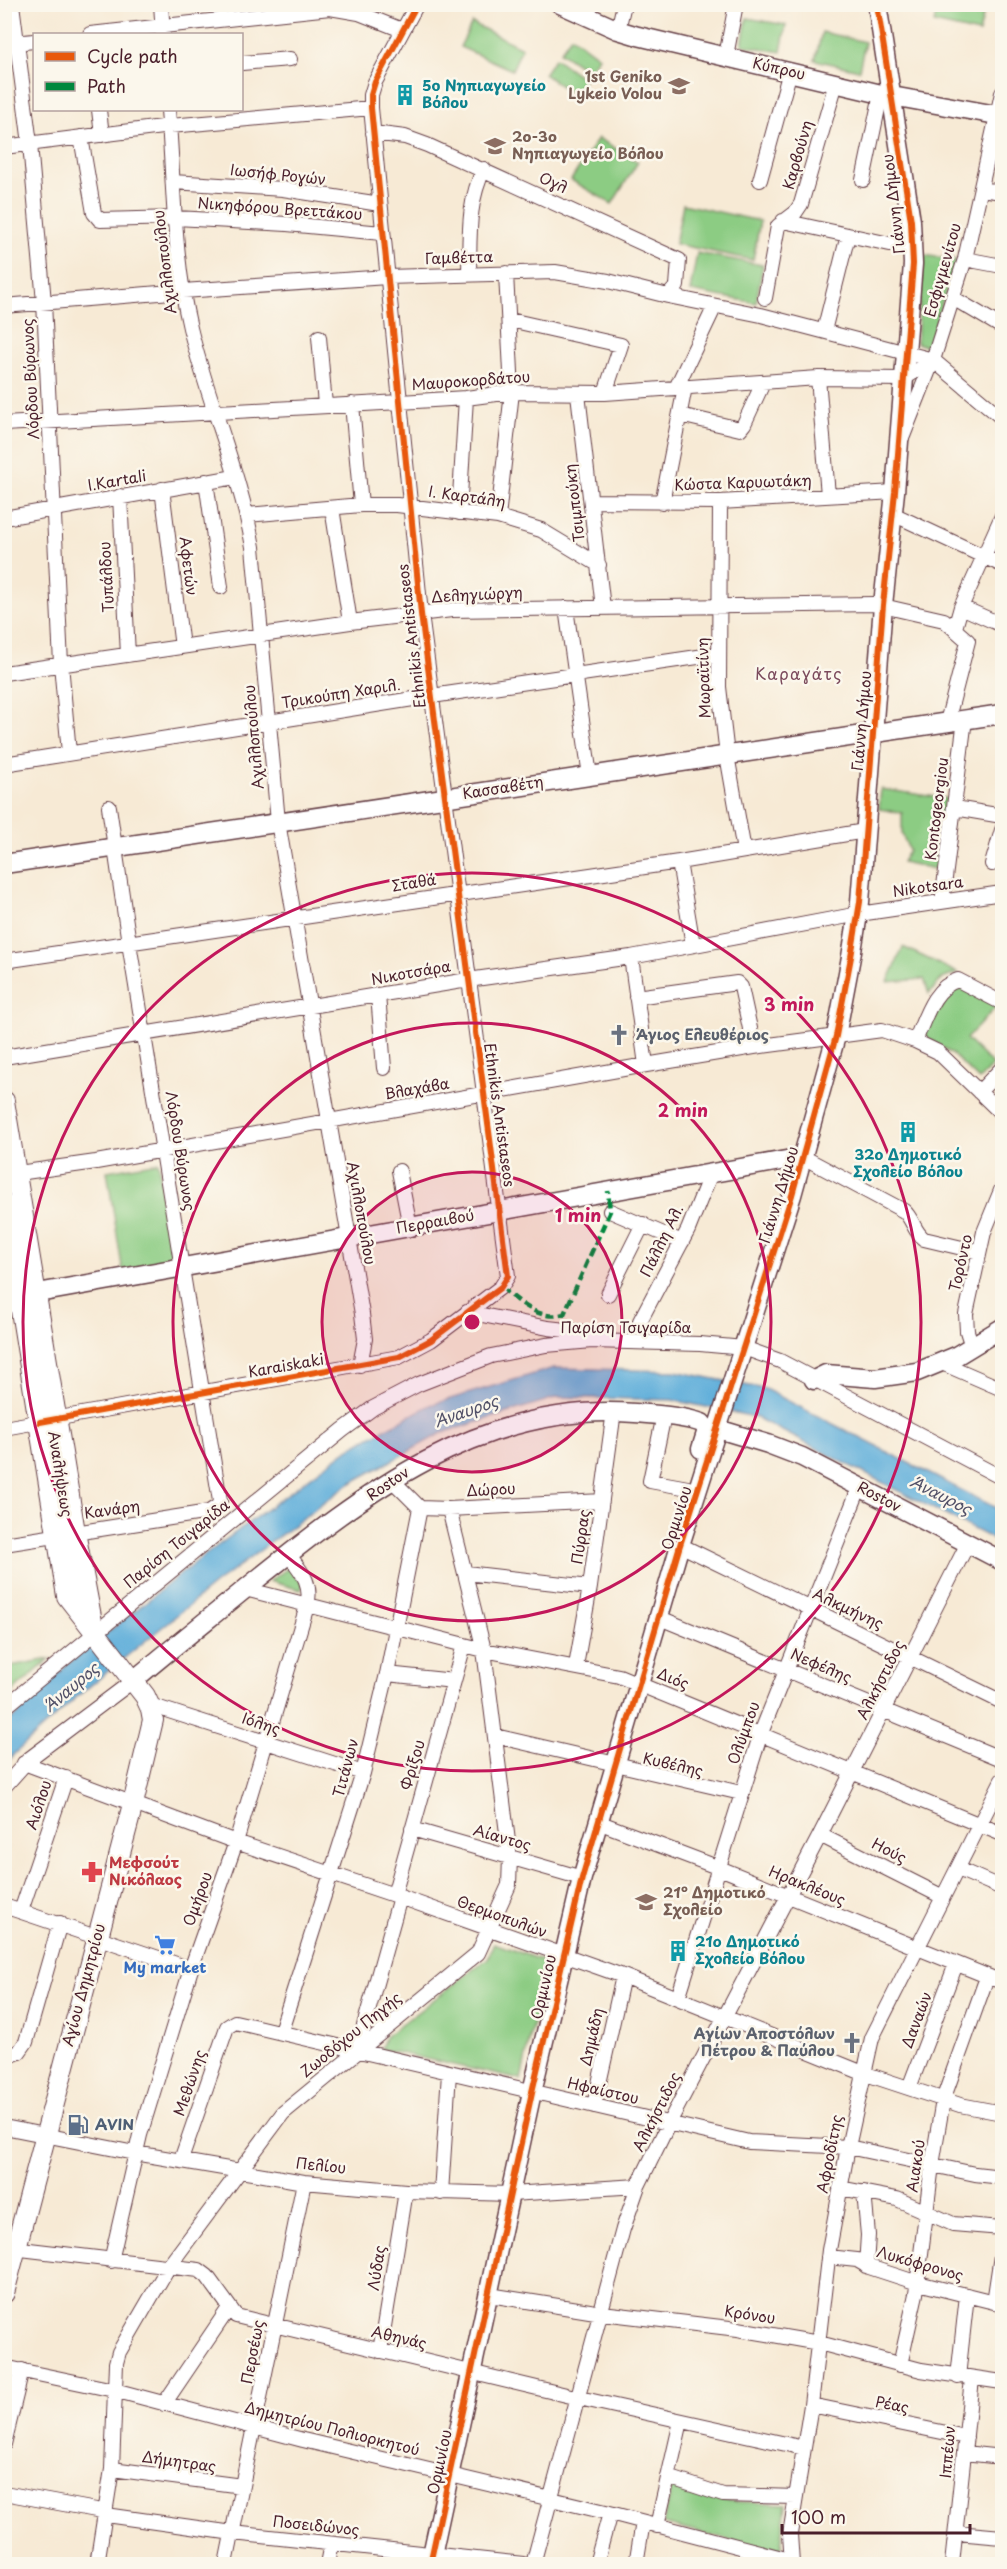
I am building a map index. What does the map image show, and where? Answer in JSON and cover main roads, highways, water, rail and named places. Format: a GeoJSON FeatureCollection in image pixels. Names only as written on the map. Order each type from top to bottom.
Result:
{"type":"FeatureCollection","features":[{"type":"Feature","properties":{"kind":"main road","name":"Αναλήψεως"},"geometry":{"type":"LineString","coordinates":[[4,1101],[20,1296]]}},
{"type":"Feature","properties":{"kind":"main road","name":"Αναλήψεως"},"geometry":{"type":"LineString","coordinates":[[4,1205],[20,1296],[48,1421],[66,1534],[95,1634],[132,1678],[150,1705]]}},
{"type":"Feature","properties":{"kind":"main road","name":"Αγίου Δημητρίου"},"geometry":{"type":"LineString","coordinates":[[4,2293],[10,2248],[45,2136],[133,1804],[153,1723],[150,1705]]}},
{"type":"Feature","properties":{"kind":"water","name":"Άναυρος"},"geometry":{"type":"Polygon","coordinates":[[[554,1368],[675,1371],[765,1389],[1002,1511],[1002,1544],[755,1417],[672,1400],[558,1397],[442,1433],[349,1484],[215,1584],[79,1695],[13,1755],[5,1766],[5,1726],[68,1664],[197,1561],[348,1449],[430,1405],[554,1368]]]}},
{"type":"Feature","properties":{"kind":"place","name":"1st Geniko Lykeio Volou"},"geometry":{"type":"Point","coordinates":[679,86]}},
{"type":"Feature","properties":{"kind":"place","name":"5ο Νηπιαγωγείο Βόλου"},"geometry":{"type":"Point","coordinates":[405,95]}},
{"type":"Feature","properties":{"kind":"place","name":"2ο-3ο Νηπιαγωγείο Βόλου"},"geometry":{"type":"Point","coordinates":[495,146]}},
{"type":"Feature","properties":{"kind":"place","name":"Άγιος Ελευθέριος"},"geometry":{"type":"Point","coordinates":[619,1035]}},
{"type":"Feature","properties":{"kind":"place","name":"32ο Δημοτικό Σχολείο Βόλου"},"geometry":{"type":"Point","coordinates":[908,1132]}},
{"type":"Feature","properties":{"kind":"place","name":"Μεφσούτ Νικόλαος"},"geometry":{"type":"Point","coordinates":[92,1872]}},
{"type":"Feature","properties":{"kind":"place","name":"21° Δημοτικό Σχολείο"},"geometry":{"type":"Point","coordinates":[646,1902]}},
{"type":"Feature","properties":{"kind":"place","name":"My market"},"geometry":{"type":"Point","coordinates":[165,1945]}},
{"type":"Feature","properties":{"kind":"place","name":"21ο Δημοτικό Σχολείο Βόλου"},"geometry":{"type":"Point","coordinates":[678,1951]}},
{"type":"Feature","properties":{"kind":"place","name":"Αγίων Αποστόλων Πέτρου & Παύλου"},"geometry":{"type":"Point","coordinates":[852,2043]}},
{"type":"Feature","properties":{"kind":"place","name":"AVIN"},"geometry":{"type":"Point","coordinates":[78,2125]}},
{"type":"Feature","properties":{"kind":"district","name":"Καραγάτς"},"geometry":{"type":"Point","coordinates":[799,674]}}]}
